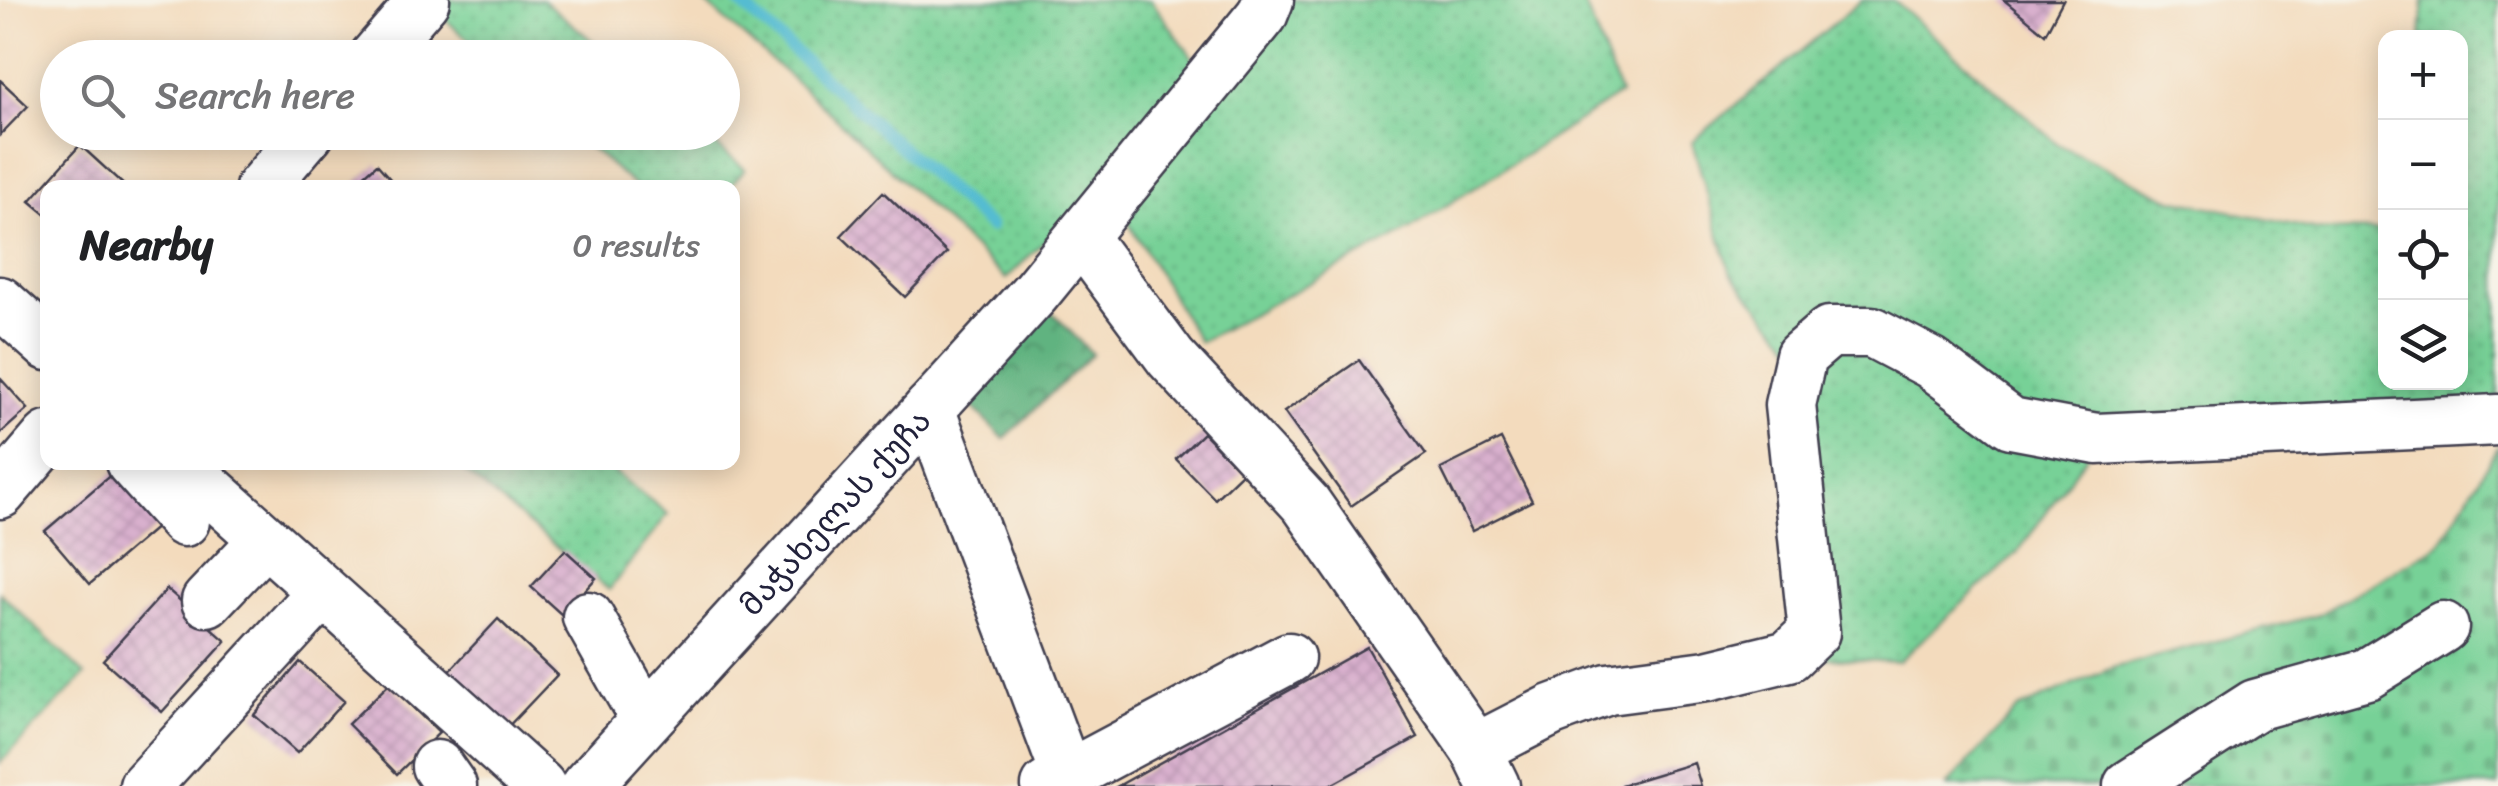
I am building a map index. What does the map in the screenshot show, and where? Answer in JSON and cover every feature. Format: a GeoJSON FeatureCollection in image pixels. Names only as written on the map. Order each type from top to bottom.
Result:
{"type":"FeatureCollection","features":[{"type":"Feature","properties":{"kind":"street"},"geometry":{"type":"LineString","coordinates":[[390,40],[424,0]]}},
{"type":"Feature","properties":{"kind":"street","name":"მაჭახელას ქუჩა"},"geometry":{"type":"LineString","coordinates":[[586,786],[1082,238],[1262,15],[1268,0]]}},
{"type":"Feature","properties":{"kind":"street"},"geometry":{"type":"LineString","coordinates":[[268,180],[294,150]]}},
{"type":"Feature","properties":{"kind":"street"},"geometry":{"type":"LineString","coordinates":[[1082,238],[1171,358],[1306,504],[1485,768],[1552,710],[1608,689],[1707,676],[1789,656],[1814,632],[1790,405],[1801,356],[1829,332],[1872,332],[1931,363],[2011,423],[2098,440],[2498,420]]}},
{"type":"Feature","properties":{"kind":"street"},"geometry":{"type":"LineString","coordinates":[[0,302],[40,337]]}},
{"type":"Feature","properties":{"kind":"street"},"geometry":{"type":"LineString","coordinates":[[929,409],[1057,781],[1289,658]]}},
{"type":"Feature","properties":{"kind":"street"},"geometry":{"type":"LineString","coordinates":[[0,493],[40,446]]}},
{"type":"Feature","properties":{"kind":"street"},"geometry":{"type":"LineString","coordinates":[[138,470],[184,521]]}},
{"type":"Feature","properties":{"kind":"street"},"geometry":{"type":"LineString","coordinates":[[188,470],[540,786]]}},
{"type":"Feature","properties":{"kind":"street"},"geometry":{"type":"LineString","coordinates":[[206,601],[265,540]]}},
{"type":"Feature","properties":{"kind":"street"},"geometry":{"type":"LineString","coordinates":[[145,786],[323,592]]}},
{"type":"Feature","properties":{"kind":"street"},"geometry":{"type":"LineString","coordinates":[[588,617],[645,718]]}},
{"type":"Feature","properties":{"kind":"street"},"geometry":{"type":"LineString","coordinates":[[2129,786],[2256,706],[2367,674],[2443,627]]}},
{"type":"Feature","properties":{"kind":"green space"},"geometry":{"type":"Polygon","coordinates":[[[423,0],[543,0],[591,40],[469,40],[423,0]]]}},
{"type":"Feature","properties":{"kind":"green space"},"geometry":{"type":"Polygon","coordinates":[[[702,0],[1151,0],[1209,80],[1268,0],[1583,0],[1620,94],[1404,233],[1199,342],[1121,210],[1203,86],[1006,279],[812,96],[702,0]]]}},
{"type":"Feature","properties":{"kind":"green space"},"geometry":{"type":"Polygon","coordinates":[[[1862,0],[1893,0],[2058,144],[2168,198],[2317,230],[2378,231],[2378,390],[2468,390],[2468,30],[2422,30],[2424,0],[2498,0],[2498,420],[2098,439],[2018,552],[1898,662],[1789,656],[1801,356],[1731,274],[1692,142],[1862,0]]]}},
{"type":"Feature","properties":{"kind":"green space"},"geometry":{"type":"Polygon","coordinates":[[[593,150],[722,150],[745,169],[735,180],[628,180],[593,150]]]}},
{"type":"Feature","properties":{"kind":"green space"},"geometry":{"type":"Polygon","coordinates":[[[1048,308],[1092,354],[1004,439],[959,393],[1048,308]]]}},
{"type":"Feature","properties":{"kind":"green space"},"geometry":{"type":"Polygon","coordinates":[[[2498,446],[2498,786],[1947,786],[2018,709],[2112,668],[2318,615],[2440,544],[2498,446]]]}},
{"type":"Feature","properties":{"kind":"green space"},"geometry":{"type":"Polygon","coordinates":[[[463,470],[612,470],[668,514],[609,590],[463,470]]]}},
{"type":"Feature","properties":{"kind":"green space"},"geometry":{"type":"Polygon","coordinates":[[[0,593],[85,675],[0,763],[0,593]]]}},
{"type":"Feature","properties":{"kind":"building"},"geometry":{"type":"Polygon","coordinates":[[[2004,0],[2063,0],[2045,34],[2004,0]]]}},
{"type":"Feature","properties":{"kind":"building"},"geometry":{"type":"Polygon","coordinates":[[[0,80],[28,106],[0,135],[0,80]]]}},
{"type":"Feature","properties":{"kind":"building"},"geometry":{"type":"Polygon","coordinates":[[[76,150],[85,150],[118,180],[49,180],[76,150]]]}},
{"type":"Feature","properties":{"kind":"building"},"geometry":{"type":"Polygon","coordinates":[[[377,164],[391,180],[359,180],[377,164]]]}},
{"type":"Feature","properties":{"kind":"building"},"geometry":{"type":"Polygon","coordinates":[[[40,190],[40,209],[30,201],[40,190]]]}},
{"type":"Feature","properties":{"kind":"building"},"geometry":{"type":"Polygon","coordinates":[[[883,192],[947,253],[905,297],[841,236],[883,192]]]}},
{"type":"Feature","properties":{"kind":"building"},"geometry":{"type":"Polygon","coordinates":[[[1359,360],[1426,454],[1351,506],[1284,412],[1359,360]]]}},
{"type":"Feature","properties":{"kind":"building"},"geometry":{"type":"Polygon","coordinates":[[[0,378],[28,409],[0,434],[0,378]]]}},
{"type":"Feature","properties":{"kind":"building"},"geometry":{"type":"Polygon","coordinates":[[[1203,433],[1242,473],[1215,499],[1176,459],[1203,433]]]}},
{"type":"Feature","properties":{"kind":"building"},"geometry":{"type":"Polygon","coordinates":[[[1501,439],[1532,501],[1472,531],[1441,469],[1501,439]]]}},
{"type":"Feature","properties":{"kind":"building"},"geometry":{"type":"Polygon","coordinates":[[[116,470],[123,470],[165,520],[90,584],[45,531],[116,470]]]}},
{"type":"Feature","properties":{"kind":"building"},"geometry":{"type":"Polygon","coordinates":[[[565,550],[596,578],[562,615],[531,587],[565,550]]]}},
{"type":"Feature","properties":{"kind":"building"},"geometry":{"type":"Polygon","coordinates":[[[167,589],[226,641],[162,712],[103,660],[167,589]]]}},
{"type":"Feature","properties":{"kind":"building"},"geometry":{"type":"Polygon","coordinates":[[[498,619],[557,675],[501,734],[442,679],[498,619]]]}},
{"type":"Feature","properties":{"kind":"building"},"geometry":{"type":"Polygon","coordinates":[[[1367,647],[1418,737],[1329,786],[1118,786],[1367,647]]]}},
{"type":"Feature","properties":{"kind":"building"},"geometry":{"type":"Polygon","coordinates":[[[300,662],[344,701],[297,753],[254,715],[300,662]]]}},
{"type":"Feature","properties":{"kind":"building"},"geometry":{"type":"Polygon","coordinates":[[[389,684],[439,733],[397,774],[348,724],[389,684]]]}},
{"type":"Feature","properties":{"kind":"building"},"geometry":{"type":"Polygon","coordinates":[[[1694,763],[1701,786],[1621,786],[1621,785],[1694,763]]]}},
{"type":"Feature","properties":{"kind":"waterway"},"geometry":{"type":"LineString","coordinates":[[737,0],[990,227]]}}]}
